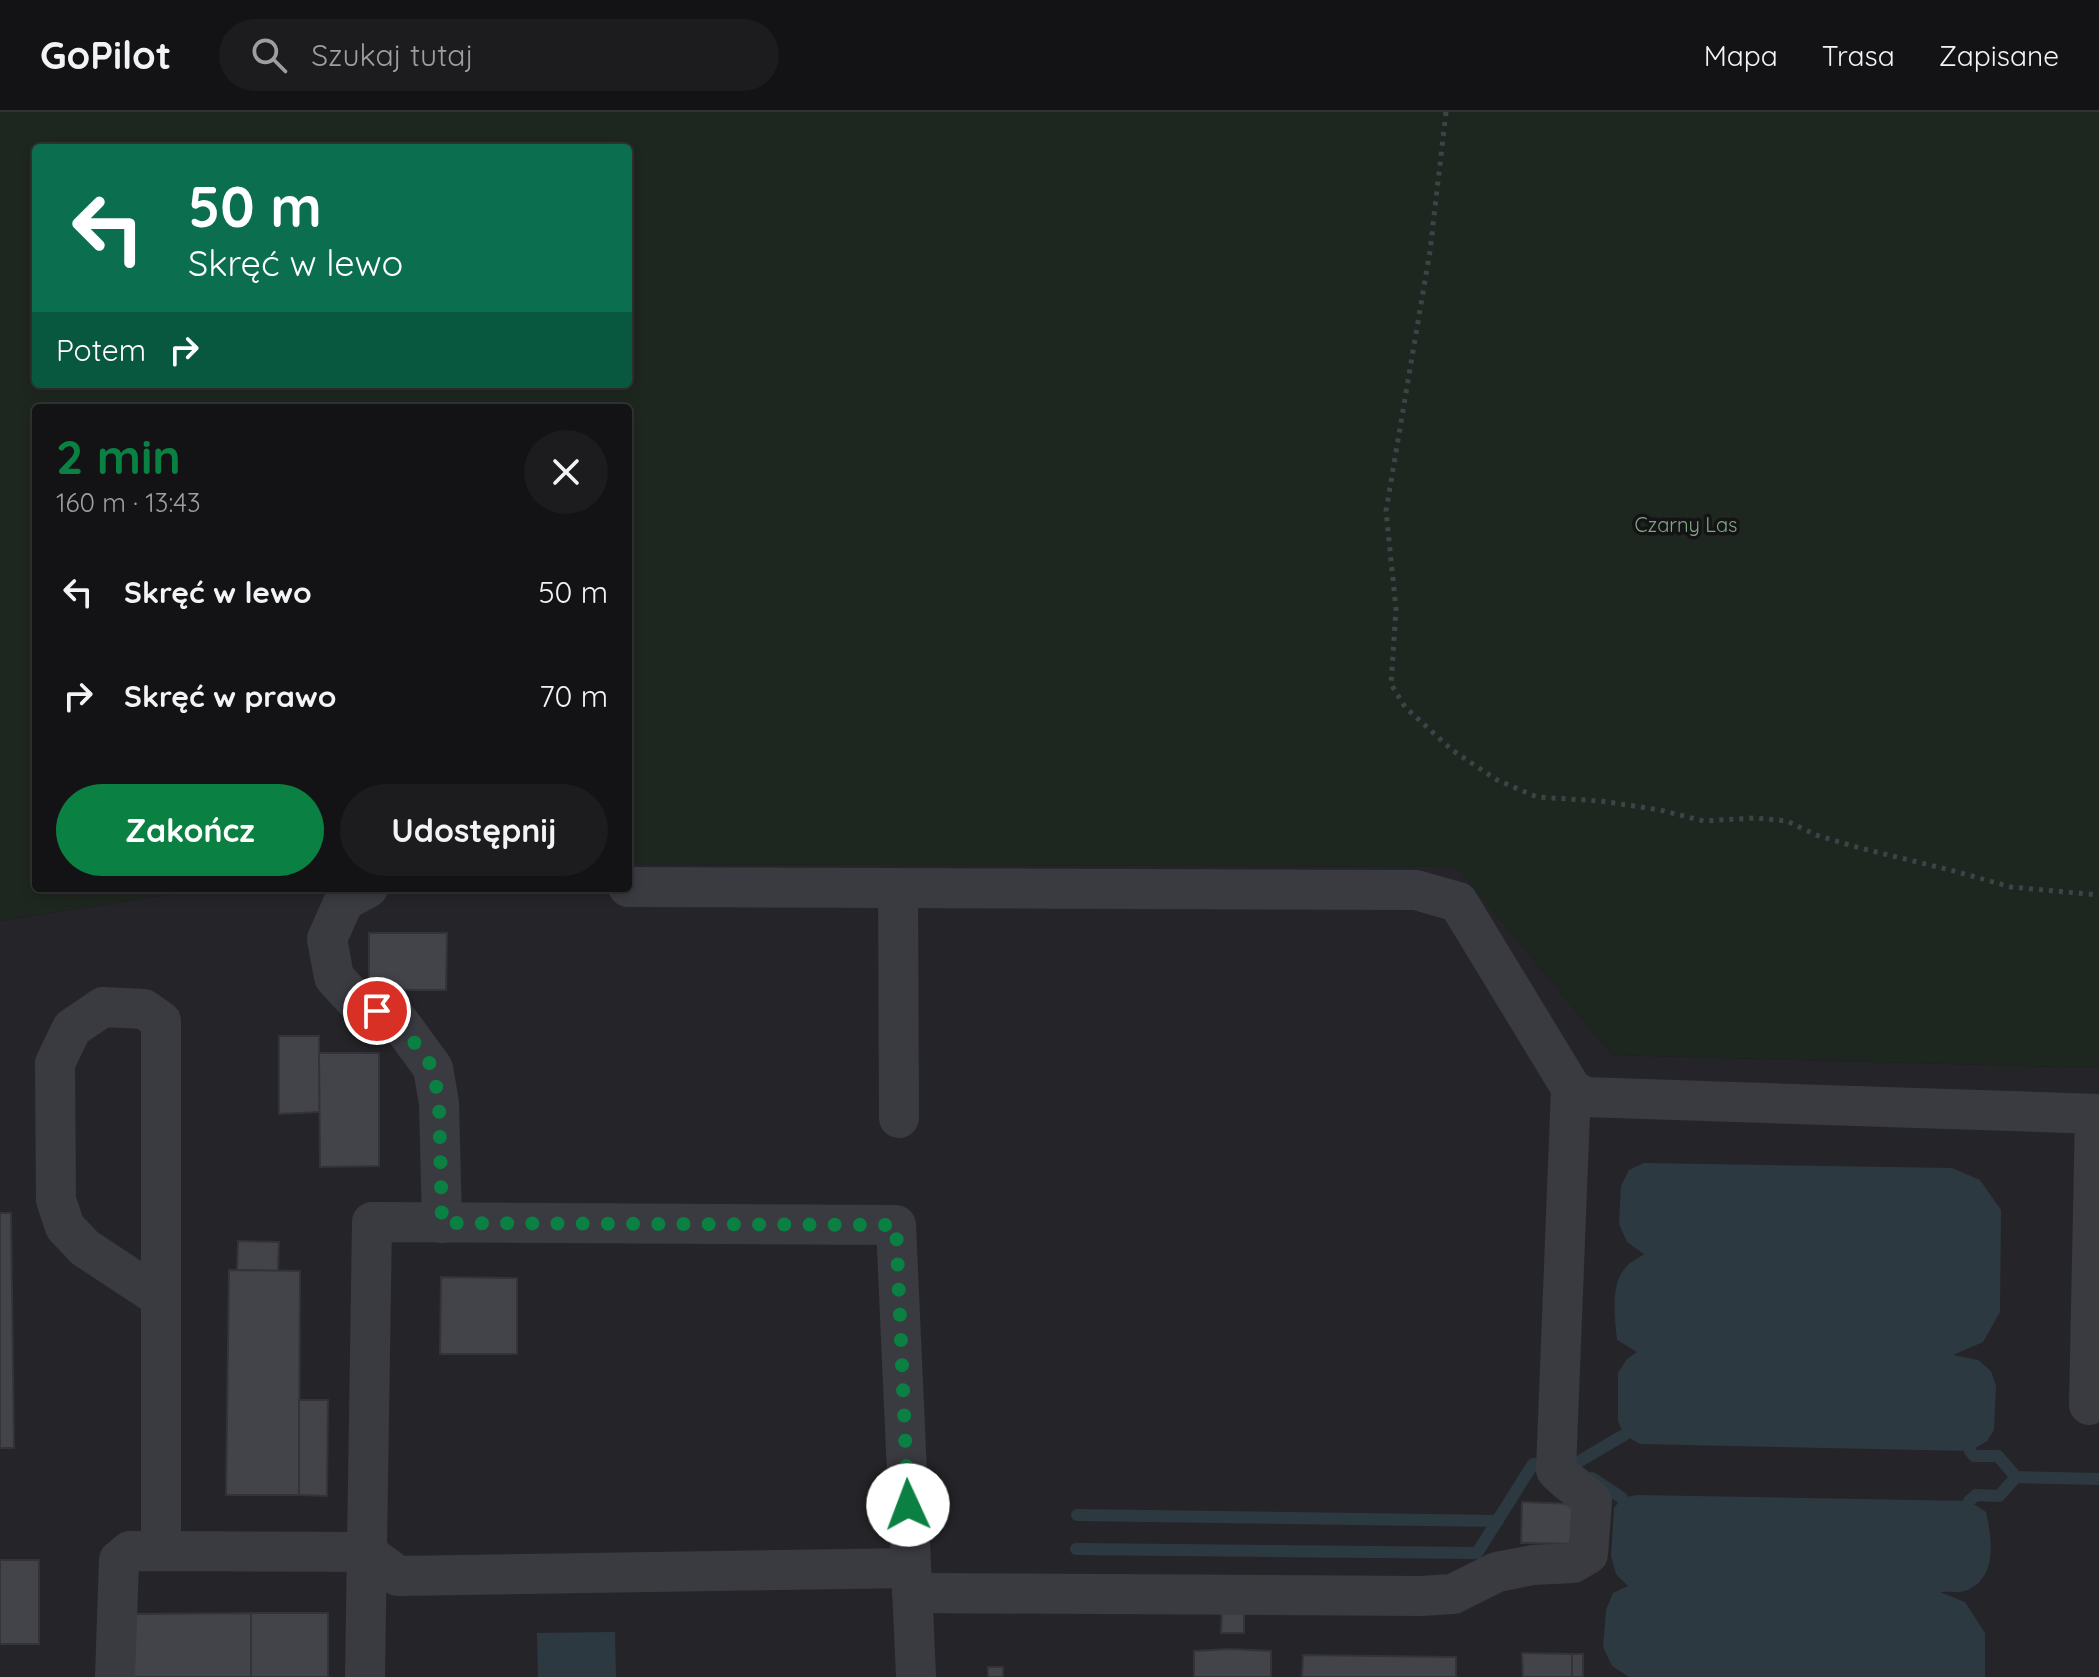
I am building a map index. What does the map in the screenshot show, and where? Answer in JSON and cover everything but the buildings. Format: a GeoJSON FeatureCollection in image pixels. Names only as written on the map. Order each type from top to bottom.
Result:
{"type":"FeatureCollection","features":[{"type":"Feature","properties":{"kind":"lane"},"geometry":{"type":"LineString","coordinates":[[632,887],[1416,890],[1458,902],[1571,1088],[1584,1097],[2097,1114],[2089,1405]]}},
{"type":"Feature","properties":{"kind":"lane"},"geometry":{"type":"LineString","coordinates":[[898,888],[899,1118]]}},
{"type":"Feature","properties":{"kind":"lane"},"geometry":{"type":"LineString","coordinates":[[361,892],[344,901],[327,939],[334,977],[353,998],[400,1023],[433,1068],[439,1103],[442,1223]]}},
{"type":"Feature","properties":{"kind":"lane"},"geometry":{"type":"LineString","coordinates":[[161,1298],[85,1248],[65,1227],[56,1200],[55,1063],[72,1028],[103,1007],[144,1009],[161,1021],[161,1298],[161,1551]]}},
{"type":"Feature","properties":{"kind":"lane"},"geometry":{"type":"LineString","coordinates":[[115,1677],[119,1560],[130,1551],[366,1552],[398,1576],[912,1580],[1421,1596],[1453,1594],[1497,1572],[1533,1565],[1573,1563],[1588,1554],[1592,1502],[1581,1489],[1562,1478],[1556,1464],[1571,1088]]}},
{"type":"Feature","properties":{"kind":"lane"},"geometry":{"type":"LineString","coordinates":[[365,1677],[372,1222],[896,1225],[916,1677]]}},
{"type":"Feature","properties":{"kind":"path"},"geometry":{"type":"LineString","coordinates":[[1446,112],[1430,251],[1386,511],[1396,609],[1391,684],[1405,707],[1452,750],[1497,780],[1537,797],[1601,801],[1704,821],[1755,818],[1787,821],[1816,835],[1860,848],[2011,887],[2099,895]]}},
{"type":"Feature","properties":{"kind":"shaded area"},"geometry":{"type":"Polygon","coordinates":[[[632,864],[1457,867],[1612,1055],[2099,1068],[2099,1677],[0,1677],[0,921],[184,892],[632,892],[632,864]]]}},
{"type":"Feature","properties":{"kind":"shaded area"},"geometry":{"type":"Polygon","coordinates":[[[1644,1163],[1952,1168],[1980,1180],[2001,1210],[2000,1312],[1983,1342],[1953,1355],[1978,1360],[1991,1371],[1996,1386],[1994,1430],[1987,1441],[1970,1451],[1640,1444],[1624,1435],[1618,1421],[1618,1373],[1627,1359],[1637,1352],[1617,1340],[1616,1290],[1622,1272],[1644,1254],[1627,1242],[1619,1224],[1621,1186],[1629,1170],[1644,1163]]]}},
{"type":"Feature","properties":{"kind":"shaded area"},"geometry":{"type":"Polygon","coordinates":[[[1637,1495],[1969,1501],[1986,1512],[1991,1546],[1988,1568],[1976,1585],[1965,1591],[1940,1592],[1965,1602],[1985,1633],[1985,1677],[1629,1677],[1612,1666],[1603,1647],[1606,1610],[1613,1593],[1628,1586],[1616,1574],[1611,1556],[1614,1508],[1622,1498],[1637,1495]]]}},
{"type":"Feature","properties":{"kind":"shaded area"},"geometry":{"type":"Polygon","coordinates":[[[615,1632],[616,1677],[538,1677],[537,1633],[615,1632]]]}},
{"type":"Feature","properties":{"kind":"green space","name":"Czarny Las"},"geometry":{"type":"Polygon","coordinates":[[[0,112],[2099,112],[2099,1068],[1612,1055],[1456,867],[632,864],[632,404],[32,404],[32,892],[184,892],[0,921],[0,112]]]}},
{"type":"Feature","properties":{"kind":"waterway"},"geometry":{"type":"LineString","coordinates":[[1076,1549],[1477,1553],[1533,1464],[1573,1465],[1624,1435]]}},
{"type":"Feature","properties":{"kind":"waterway"},"geometry":{"type":"LineString","coordinates":[[1970,1451],[1974,1456],[1998,1456],[2016,1477],[2099,1479]]}},
{"type":"Feature","properties":{"kind":"waterway"},"geometry":{"type":"LineString","coordinates":[[1969,1501],[1976,1495],[1999,1496],[2016,1477]]}},
{"type":"Feature","properties":{"kind":"waterway"},"geometry":{"type":"LineString","coordinates":[[1592,1478],[1622,1498]]}},
{"type":"Feature","properties":{"kind":"waterway"},"geometry":{"type":"LineString","coordinates":[[1077,1515],[1498,1521]]}},
{"type":"Feature","properties":{"kind":"route"},"geometry":{"type":"LineString","coordinates":[[377,1011],[400,1023],[433,1068],[439,1103],[442,1223],[896,1225],[908,1505]]}}]}
